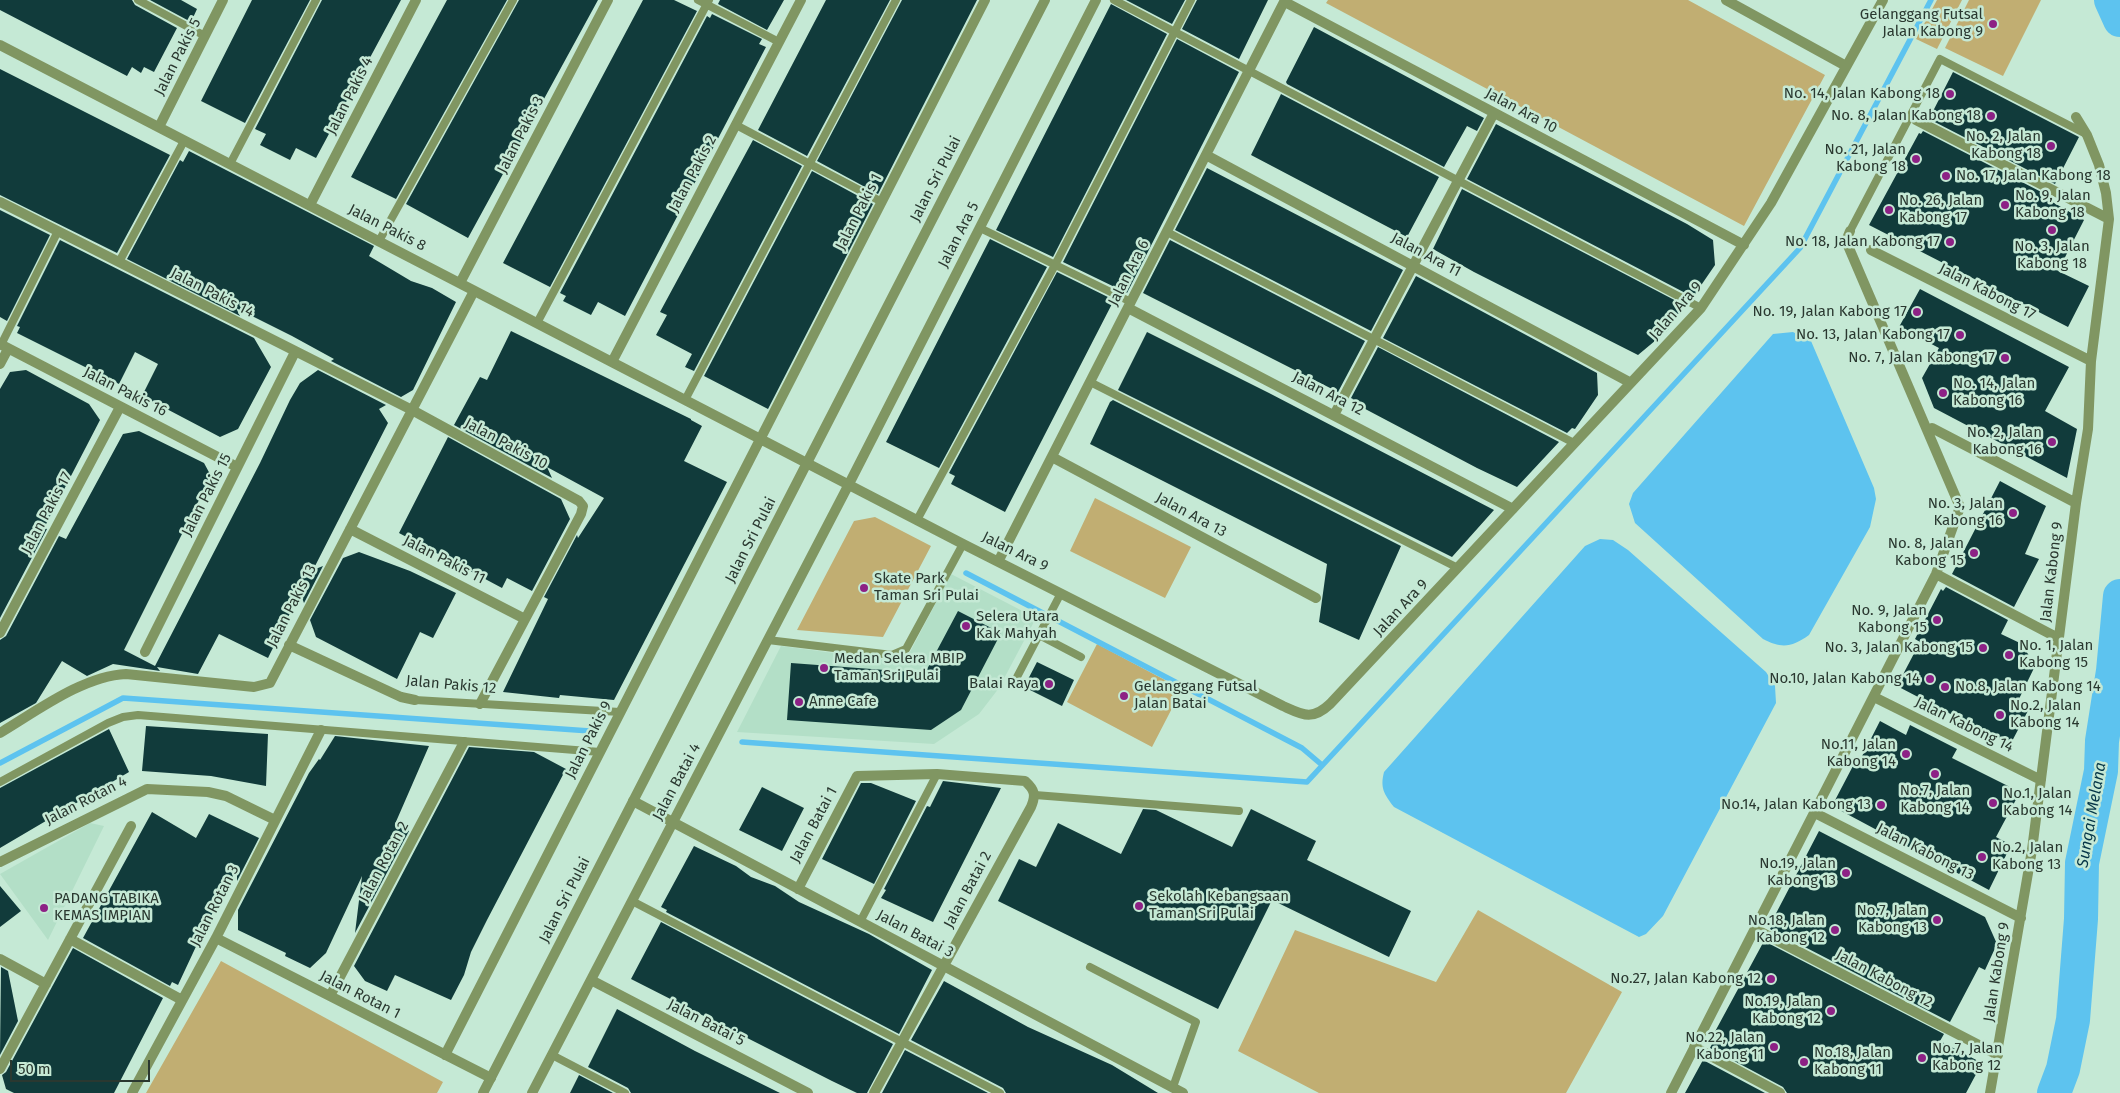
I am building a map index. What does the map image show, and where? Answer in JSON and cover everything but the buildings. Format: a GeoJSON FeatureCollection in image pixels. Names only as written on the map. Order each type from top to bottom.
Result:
{"type":"FeatureCollection","features":[{"type":"Feature","properties":{"kind":"street","name":"Jalan Pakis 5"},"geometry":{"type":"LineString","coordinates":[[159,127],[224,0]]}},
{"type":"Feature","properties":{"kind":"street","name":"Jalan Pakis 4"},"geometry":{"type":"LineString","coordinates":[[310,206],[416,0]]}},
{"type":"Feature","properties":{"kind":"street","name":"Jalan Pakis 3"},"geometry":{"type":"LineString","coordinates":[[460,283],[608,0]]}},
{"type":"Feature","properties":{"kind":"street","name":"Jalan Pakis 2"},"geometry":{"type":"LineString","coordinates":[[612,362],[801,0]]}},
{"type":"Feature","properties":{"kind":"street","name":"Jalan Pakis 1"},"geometry":{"type":"LineString","coordinates":[[760,438],[985,0]]}},
{"type":"Feature","properties":{"kind":"street","name":"Jalan Sri Pulai"},"geometry":{"type":"LineString","coordinates":[[483,1093],[1045,0]]}},
{"type":"Feature","properties":{"kind":"street","name":"Jalan Ara 5"},"geometry":{"type":"LineString","coordinates":[[849,484],[1096,0]]}},
{"type":"Feature","properties":{"kind":"street"},"geometry":{"type":"LineString","coordinates":[[1726,0],[1846,66]]}},
{"type":"Feature","properties":{"kind":"street","name":"Jalan Ara 9"},"geometry":{"type":"LineString","coordinates":[[807,463],[1283,706],[1300,714],[1312,715],[1320,713],[1702,308],[1771,203],[1883,0]]}},
{"type":"Feature","properties":{"kind":"street","name":"Jalan Ara 6"},"geometry":{"type":"LineString","coordinates":[[999,560],[1285,1]]}},
{"type":"Feature","properties":{"kind":"street","name":"Jalan Ara 10"},"geometry":{"type":"LineString","coordinates":[[1285,1],[1494,114],[1744,244]]}},
{"type":"Feature","properties":{"kind":"street","name":"Jalan Pakis 8"},"geometry":{"type":"LineString","coordinates":[[0,45],[807,463]]}},
{"type":"Feature","properties":{"kind":"street"},"geometry":{"type":"LineString","coordinates":[[1334,414],[1494,114]]}},
{"type":"Feature","properties":{"kind":"street","name":"Jalan Kabong 9"},"geometry":{"type":"LineString","coordinates":[[1990,1093],[2021,918],[2041,780],[2076,503],[2088,429],[2091,361],[2109,219],[2106,193],[2087,135],[2076,117]]}},
{"type":"Feature","properties":{"kind":"street"},"geometry":{"type":"LineString","coordinates":[[1916,120],[2109,219]]}},
{"type":"Feature","properties":{"kind":"street","name":"Jalan Ara 11"},"geometry":{"type":"LineString","coordinates":[[1206,156],[1414,265],[1631,383]]}},
{"type":"Feature","properties":{"kind":"street","name":"Jalan Pakis 14"},"geometry":{"type":"LineString","coordinates":[[0,202],[412,410]]}},
{"type":"Feature","properties":{"kind":"street"},"geometry":{"type":"LineString","coordinates":[[1671,1093],[1936,574],[1960,507],[1846,241],[1850,231]]}},
{"type":"Feature","properties":{"kind":"street","name":"Jalan Kabong 17"},"geometry":{"type":"LineString","coordinates":[[1871,250],[2091,361]]}},
{"type":"Feature","properties":{"kind":"street","name":"Jalan Pakis 13"},"geometry":{"type":"LineString","coordinates":[[0,733],[84,685],[108,675],[126,674],[254,687],[270,683],[474,290]]}},
{"type":"Feature","properties":{"kind":"street","name":"Jalan Ara 12"},"geometry":{"type":"LineString","coordinates":[[1130,305],[1513,509]]}},
{"type":"Feature","properties":{"kind":"street"},"geometry":{"type":"LineString","coordinates":[[0,364],[3,346]]}},
{"type":"Feature","properties":{"kind":"street","name":"Jalan Pakis 16"},"geometry":{"type":"LineString","coordinates":[[3,346],[237,467]]}},
{"type":"Feature","properties":{"kind":"street","name":"Jalan Pakis 15"},"geometry":{"type":"LineString","coordinates":[[145,652],[295,352]]}},
{"type":"Feature","properties":{"kind":"street","name":"Jalan Pakis 17"},"geometry":{"type":"LineString","coordinates":[[0,633],[120,406]]}},
{"type":"Feature","properties":{"kind":"street","name":"Jalan Pakis 10"},"geometry":{"type":"LineString","coordinates":[[412,410],[579,501],[583,506],[582,514],[525,619]]}},
{"type":"Feature","properties":{"kind":"street"},"geometry":{"type":"LineString","coordinates":[[1932,428],[2076,503]]}},
{"type":"Feature","properties":{"kind":"street","name":"Jalan Pakis 9"},"geometry":{"type":"LineString","coordinates":[[445,1055],[760,438]]}},
{"type":"Feature","properties":{"kind":"street","name":"Jalan Ara 13"},"geometry":{"type":"LineString","coordinates":[[1052,457],[1316,598]]}},
{"type":"Feature","properties":{"kind":"street","name":"Jalan Batai 4"},"geometry":{"type":"LineString","coordinates":[[532,1093],[849,484]]}},
{"type":"Feature","properties":{"kind":"street","name":"Jalan Pakis 11"},"geometry":{"type":"LineString","coordinates":[[350,528],[525,619]]}},
{"type":"Feature","properties":{"kind":"street"},"geometry":{"type":"LineString","coordinates":[[1936,574],[2058,638]]}},
{"type":"Feature","properties":{"kind":"street"},"geometry":{"type":"LineString","coordinates":[[480,704],[525,619]]}},
{"type":"Feature","properties":{"kind":"street","name":"Jalan Pakis 12"},"geometry":{"type":"LineString","coordinates":[[289,645],[401,697],[415,700]]}},
{"type":"Feature","properties":{"kind":"street","name":"Jalan Kabong 14"},"geometry":{"type":"LineString","coordinates":[[1874,697],[2041,780]]}},
{"type":"Feature","properties":{"kind":"street","name":"Jalan Rotan 3"},"geometry":{"type":"LineString","coordinates":[[132,1093],[216,938],[321,730]]}},
{"type":"Feature","properties":{"kind":"street","name":"Jalan Rotan 2"},"geometry":{"type":"LineString","coordinates":[[330,996],[464,742]]}},
{"type":"Feature","properties":{"kind":"street"},"geometry":{"type":"LineString","coordinates":[[938,774],[1025,781],[1033,788],[1035,796]]}},
{"type":"Feature","properties":{"kind":"street","name":"Jalan Batai 1"},"geometry":{"type":"LineString","coordinates":[[798,889],[857,776],[938,774]]}},
{"type":"Feature","properties":{"kind":"street","name":"Jalan Rotan 4"},"geometry":{"type":"LineString","coordinates":[[0,862],[147,789],[208,792],[226,796],[275,820]]}},
{"type":"Feature","properties":{"kind":"street","name":"Jalan Batai 2"},"geometry":{"type":"LineString","coordinates":[[874,1093],[1035,796]]}},
{"type":"Feature","properties":{"kind":"street","name":"Jalan Batai 3"},"geometry":{"type":"LineString","coordinates":[[633,801],[1183,1093]]}},
{"type":"Feature","properties":{"kind":"street","name":"Jalan Kabong 13"},"geometry":{"type":"LineString","coordinates":[[1814,813],[2021,918]]}},
{"type":"Feature","properties":{"kind":"street"},"geometry":{"type":"LineString","coordinates":[[0,1069],[130,826]]}},
{"type":"Feature","properties":{"kind":"street","name":"Jalan Kabong 12"},"geometry":{"type":"LineString","coordinates":[[1755,929],[1998,1055]]}},
{"type":"Feature","properties":{"kind":"street","name":"Jalan Rotan 1"},"geometry":{"type":"LineString","coordinates":[[216,938],[491,1078]]}},
{"type":"Feature","properties":{"kind":"street"},"geometry":{"type":"LineString","coordinates":[[70,939],[182,1000]]}},
{"type":"Feature","properties":{"kind":"street"},"geometry":{"type":"LineString","coordinates":[[0,959],[46,984]]}},
{"type":"Feature","properties":{"kind":"street","name":"Jalan Batai 5"},"geometry":{"type":"LineString","coordinates":[[591,980],[793,1090],[808,1093]]}},
{"type":"Feature","properties":{"kind":"street"},"geometry":{"type":"LineString","coordinates":[[1694,1047],[1780,1093]]}},
{"type":"Feature","properties":{"kind":"lane"},"geometry":{"type":"LineString","coordinates":[[138,0],[205,36]]}},
{"type":"Feature","properties":{"kind":"lane"},"geometry":{"type":"LineString","coordinates":[[230,164],[316,0]]}},
{"type":"Feature","properties":{"kind":"lane"},"geometry":{"type":"LineString","coordinates":[[379,241],[513,0]]}},
{"type":"Feature","properties":{"kind":"lane"},"geometry":{"type":"LineString","coordinates":[[698,0],[708,2],[779,42]]}},
{"type":"Feature","properties":{"kind":"lane"},"geometry":{"type":"LineString","coordinates":[[685,400],[896,0]]}},
{"type":"Feature","properties":{"kind":"lane"},"geometry":{"type":"LineString","coordinates":[[1114,0],[1458,182],[1702,308]]}},
{"type":"Feature","properties":{"kind":"lane"},"geometry":{"type":"LineString","coordinates":[[917,520],[1055,265],[1191,0]]}},
{"type":"Feature","properties":{"kind":"lane"},"geometry":{"type":"LineString","coordinates":[[537,323],[708,2]]}},
{"type":"Feature","properties":{"kind":"lane"},"geometry":{"type":"LineString","coordinates":[[1850,231],[1940,59],[2087,135]]}},
{"type":"Feature","properties":{"kind":"lane"},"geometry":{"type":"LineString","coordinates":[[736,125],[882,202]]}},
{"type":"Feature","properties":{"kind":"lane"},"geometry":{"type":"LineString","coordinates":[[119,262],[184,140]]}},
{"type":"Feature","properties":{"kind":"lane"},"geometry":{"type":"LineString","coordinates":[[980,228],[1130,305]]}},
{"type":"Feature","properties":{"kind":"lane"},"geometry":{"type":"LineString","coordinates":[[3,346],[58,231]]}},
{"type":"Feature","properties":{"kind":"lane"},"geometry":{"type":"LineString","coordinates":[[1167,232],[1574,443]]}},
{"type":"Feature","properties":{"kind":"lane"},"geometry":{"type":"LineString","coordinates":[[1090,382],[1458,568]]}},
{"type":"Feature","properties":{"kind":"lane"},"geometry":{"type":"LineString","coordinates":[[768,640],[892,655],[906,649],[963,544]]}},
{"type":"Feature","properties":{"kind":"lane"},"geometry":{"type":"LineString","coordinates":[[1017,677],[1061,593]]}},
{"type":"Feature","properties":{"kind":"lane"},"geometry":{"type":"LineString","coordinates":[[1039,635],[1082,657]]}},
{"type":"Feature","properties":{"kind":"lane","name":"Jalan Pakis 12"},"geometry":{"type":"LineString","coordinates":[[415,700],[620,712]]}},
{"type":"Feature","properties":{"kind":"lane"},"geometry":{"type":"LineString","coordinates":[[0,782],[123,717],[138,715],[600,752]]}},
{"type":"Feature","properties":{"kind":"lane"},"geometry":{"type":"LineString","coordinates":[[860,922],[938,774]]}},
{"type":"Feature","properties":{"kind":"lane"},"geometry":{"type":"LineString","coordinates":[[1035,796],[1239,811]]}},
{"type":"Feature","properties":{"kind":"lane"},"geometry":{"type":"LineString","coordinates":[[632,901],[1000,1093]]}},
{"type":"Feature","properties":{"kind":"lane"},"geometry":{"type":"LineString","coordinates":[[1090,967],[1196,1022],[1173,1087]]}},
{"type":"Feature","properties":{"kind":"lane"},"geometry":{"type":"LineString","coordinates":[[552,1055],[625,1093]]}},
{"type":"Feature","properties":{"kind":"shaded area"},"geometry":{"type":"Polygon","coordinates":[[[1328,0],[1688,0],[1825,75],[1744,226],[1326,3],[1328,0]]]}},
{"type":"Feature","properties":{"kind":"shaded area"},"geometry":{"type":"Polygon","coordinates":[[[1937,0],[1962,0],[1937,49],[1916,39],[1937,0]]]}},
{"type":"Feature","properties":{"kind":"shaded area","name":"Gelanggang Futsal Jalan Kabong 9"},"geometry":{"type":"Polygon","coordinates":[[[1969,0],[2041,0],[2003,76],[1945,48],[1969,0]]]}},
{"type":"Feature","properties":{"kind":"shaded area"},"geometry":{"type":"Polygon","coordinates":[[[1095,498],[1191,547],[1165,598],[1070,551],[1095,498]]]}},
{"type":"Feature","properties":{"kind":"shaded area","name":"Skate Park Taman Sri Pulai"},"geometry":{"type":"Polygon","coordinates":[[[875,517],[931,546],[883,637],[797,630],[854,521],[875,517]]]}},
{"type":"Feature","properties":{"kind":"shaded area"},"geometry":{"type":"Polygon","coordinates":[[[951,574],[1036,618],[999,688],[979,714],[934,744],[737,732],[781,646],[894,661],[910,652],[951,574]]]}},
{"type":"Feature","properties":{"kind":"shaded area","name":"Gelanggang Futsal Jalan Batai"},"geometry":{"type":"Polygon","coordinates":[[[1097,644],[1182,689],[1152,747],[1067,702],[1097,644]]]}},
{"type":"Feature","properties":{"kind":"shaded area","name":"PADANG TABIKA KEMAS IMPIAN"},"geometry":{"type":"Polygon","coordinates":[[[90,823],[104,826],[48,940],[0,874],[90,823]]]}},
{"type":"Feature","properties":{"kind":"shaded area"},"geometry":{"type":"Polygon","coordinates":[[[1478,910],[1622,992],[1566,1093],[1319,1093],[1238,1051],[1295,930],[1436,982],[1478,910]]]}},
{"type":"Feature","properties":{"kind":"shaded area"},"geometry":{"type":"Polygon","coordinates":[[[221,961],[443,1082],[437,1093],[146,1093],[221,961]]]}},
{"type":"Feature","properties":{"kind":"water"},"geometry":{"type":"Polygon","coordinates":[[[1793,332],[1811,341],[1874,488],[1876,499],[1870,527],[1809,635],[1792,644],[1781,645],[1763,639],[1635,523],[1629,504],[1633,493],[1773,334],[1793,332]]]}},
{"type":"Feature","properties":{"kind":"water"},"geometry":{"type":"Polygon","coordinates":[[[1600,539],[1613,540],[1628,550],[1766,672],[1775,686],[1776,703],[1663,916],[1646,934],[1639,937],[1394,807],[1385,794],[1383,787],[1384,772],[1585,546],[1600,539]]]}},
{"type":"Feature","properties":{"kind":"waterway"},"geometry":{"type":"LineString","coordinates":[[742,742],[1307,782],[1800,248],[1931,0]]}},
{"type":"Feature","properties":{"kind":"waterway","name":"Sungai Melana"},"geometry":{"type":"LineString","coordinates":[[2111,0],[2120,20]]}},
{"type":"Feature","properties":{"kind":"waterway"},"geometry":{"type":"LineString","coordinates":[[966,573],[1302,748],[1322,765]]}},
{"type":"Feature","properties":{"kind":"waterway","name":"Sungai Melana"},"geometry":{"type":"LineString","coordinates":[[2054,1093],[2063,1069],[2073,1020],[2081,919],[2082,863],[2101,771],[2102,741],[2113,671],[2120,596]]}},
{"type":"Feature","properties":{"kind":"waterway"},"geometry":{"type":"LineString","coordinates":[[0,763],[123,698],[590,731]]}},
{"type":"Feature","properties":{"kind":"place","name":"Gelanggang Futsal Jalan Kabong 9"},"geometry":{"type":"Point","coordinates":[1993,24]}},
{"type":"Feature","properties":{"kind":"place","name":"No. 14, Jalan Kabong 18"},"geometry":{"type":"Point","coordinates":[1950,94]}},
{"type":"Feature","properties":{"kind":"place","name":"No. 8, Jalan Kabong 18"},"geometry":{"type":"Point","coordinates":[1991,116]}},
{"type":"Feature","properties":{"kind":"place","name":"No. 2, Jalan Kabong 18"},"geometry":{"type":"Point","coordinates":[2051,146]}},
{"type":"Feature","properties":{"kind":"place","name":"No. 21, Jalan Kabong 18"},"geometry":{"type":"Point","coordinates":[1916,159]}},
{"type":"Feature","properties":{"kind":"place","name":"No. 17, Jalan Kabong 18"},"geometry":{"type":"Point","coordinates":[1946,176]}},
{"type":"Feature","properties":{"kind":"place","name":"No. 9, Jalan Kabong 18"},"geometry":{"type":"Point","coordinates":[2005,205]}},
{"type":"Feature","properties":{"kind":"place","name":"No. 26, Jalan Kabong 17"},"geometry":{"type":"Point","coordinates":[1889,210]}},
{"type":"Feature","properties":{"kind":"place","name":"No. 3, Jalan Kabong 18"},"geometry":{"type":"Point","coordinates":[2052,230]}},
{"type":"Feature","properties":{"kind":"place","name":"No. 18, Jalan Kabong 17"},"geometry":{"type":"Point","coordinates":[1950,242]}},
{"type":"Feature","properties":{"kind":"place","name":"No. 19, Jalan Kabong 17"},"geometry":{"type":"Point","coordinates":[1917,312]}},
{"type":"Feature","properties":{"kind":"place","name":"No. 13, Jalan Kabong 17"},"geometry":{"type":"Point","coordinates":[1960,335]}},
{"type":"Feature","properties":{"kind":"place","name":"No. 7, Jalan Kabong 17"},"geometry":{"type":"Point","coordinates":[2005,358]}},
{"type":"Feature","properties":{"kind":"place","name":"No. 14, Jalan Kabong 16"},"geometry":{"type":"Point","coordinates":[1943,393]}},
{"type":"Feature","properties":{"kind":"place","name":"No. 2, Jalan Kabong 16"},"geometry":{"type":"Point","coordinates":[2052,442]}},
{"type":"Feature","properties":{"kind":"place","name":"No. 3, Jalan Kabong 16"},"geometry":{"type":"Point","coordinates":[2013,513]}},
{"type":"Feature","properties":{"kind":"place","name":"No. 8, Jalan Kabong 15"},"geometry":{"type":"Point","coordinates":[1974,553]}},
{"type":"Feature","properties":{"kind":"place","name":"Skate Park Taman Sri Pulai"},"geometry":{"type":"Point","coordinates":[864,588]}},
{"type":"Feature","properties":{"kind":"place","name":"No. 9, Jalan Kabong 15"},"geometry":{"type":"Point","coordinates":[1937,620]}},
{"type":"Feature","properties":{"kind":"place","name":"Selera Utara Kak Mahyah"},"geometry":{"type":"Point","coordinates":[966,626]}},
{"type":"Feature","properties":{"kind":"place","name":"No. 3, Jalan Kabong 15"},"geometry":{"type":"Point","coordinates":[1983,648]}},
{"type":"Feature","properties":{"kind":"place","name":"No. 1, Jalan Kabong 15"},"geometry":{"type":"Point","coordinates":[2009,655]}},
{"type":"Feature","properties":{"kind":"place","name":"Medan Selera MBIP Taman Sri Pulai"},"geometry":{"type":"Point","coordinates":[824,668]}},
{"type":"Feature","properties":{"kind":"place","name":"No.10, Jalan Kabong 14"},"geometry":{"type":"Point","coordinates":[1930,679]}},
{"type":"Feature","properties":{"kind":"place","name":"Balai Raya"},"geometry":{"type":"Point","coordinates":[1049,684]}},
{"type":"Feature","properties":{"kind":"place","name":"No.8, Jalan Kabong 14"},"geometry":{"type":"Point","coordinates":[1945,687]}},
{"type":"Feature","properties":{"kind":"place","name":"Gelanggang Futsal Jalan Batai"},"geometry":{"type":"Point","coordinates":[1124,696]}},
{"type":"Feature","properties":{"kind":"place","name":"Anne Cafe"},"geometry":{"type":"Point","coordinates":[799,702]}},
{"type":"Feature","properties":{"kind":"place","name":"No.2, Jalan Kabong 14"},"geometry":{"type":"Point","coordinates":[2000,715]}},
{"type":"Feature","properties":{"kind":"place","name":"No.11, Jalan Kabong 14"},"geometry":{"type":"Point","coordinates":[1906,754]}},
{"type":"Feature","properties":{"kind":"place","name":"No.7, Jalan Kabong 14"},"geometry":{"type":"Point","coordinates":[1935,774]}},
{"type":"Feature","properties":{"kind":"place","name":"No.1, Jalan Kabong 14"},"geometry":{"type":"Point","coordinates":[1993,803]}},
{"type":"Feature","properties":{"kind":"place","name":"No.14, Jalan Kabong 13"},"geometry":{"type":"Point","coordinates":[1881,805]}},
{"type":"Feature","properties":{"kind":"place","name":"No.2, Jalan Kabong 13"},"geometry":{"type":"Point","coordinates":[1982,857]}},
{"type":"Feature","properties":{"kind":"place","name":"No.19, Jalan Kabong 13"},"geometry":{"type":"Point","coordinates":[1846,873]}},
{"type":"Feature","properties":{"kind":"place","name":"Sekolah Kebangsaan Taman Sri Pulai"},"geometry":{"type":"Point","coordinates":[1139,906]}},
{"type":"Feature","properties":{"kind":"place","name":"PADANG TABIKA KEMAS IMPIAN"},"geometry":{"type":"Point","coordinates":[44,908]}},
{"type":"Feature","properties":{"kind":"place","name":"No.7, Jalan Kabong 13"},"geometry":{"type":"Point","coordinates":[1937,920]}},
{"type":"Feature","properties":{"kind":"place","name":"No.18, Jalan Kabong 12"},"geometry":{"type":"Point","coordinates":[1835,930]}},
{"type":"Feature","properties":{"kind":"place","name":"No.27, Jalan Kabong 12"},"geometry":{"type":"Point","coordinates":[1771,979]}},
{"type":"Feature","properties":{"kind":"place","name":"No.19, Jalan Kabong 12"},"geometry":{"type":"Point","coordinates":[1831,1011]}},
{"type":"Feature","properties":{"kind":"place","name":"No.22, Jalan Kabong 11"},"geometry":{"type":"Point","coordinates":[1774,1047]}},
{"type":"Feature","properties":{"kind":"place","name":"No.7, Jalan Kabong 12"},"geometry":{"type":"Point","coordinates":[1922,1058]}},
{"type":"Feature","properties":{"kind":"place","name":"No.18, Jalan Kabong 11"},"geometry":{"type":"Point","coordinates":[1804,1062]}}]}
